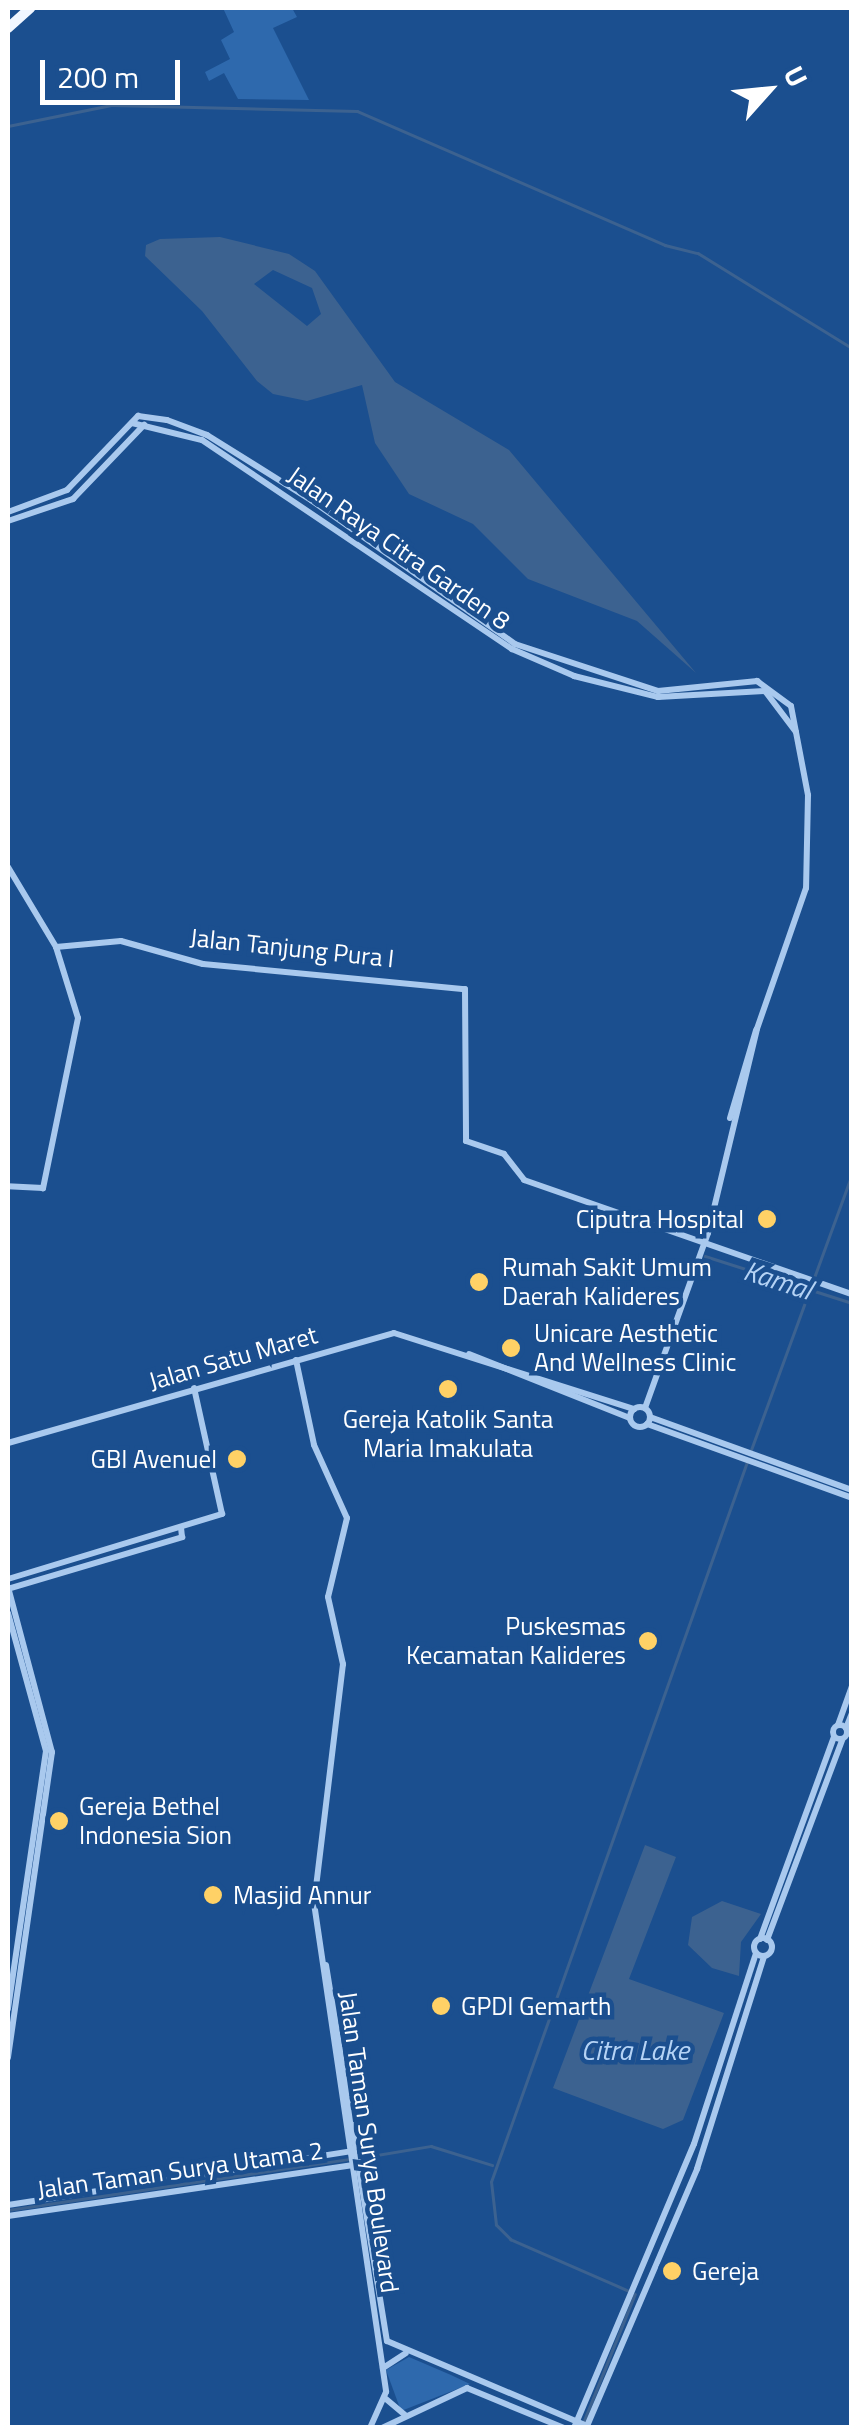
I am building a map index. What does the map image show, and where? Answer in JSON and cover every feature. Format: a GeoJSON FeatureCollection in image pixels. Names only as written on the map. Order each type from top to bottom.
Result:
{"type":"FeatureCollection","features":[{"type":"Feature","properties":{"kind":"main road"},"geometry":{"type":"LineString","coordinates":[[8,28],[30,8]]}},
{"type":"Feature","properties":{"kind":"street","name":"Jalan Raya Citra Garden 8"},"geometry":{"type":"LineString","coordinates":[[132,423],[138,416],[182,425],[270,479],[515,644],[658,691],[757,681],[782,693],[797,732],[808,795],[806,888],[757,1030]]}},
{"type":"Feature","properties":{"kind":"street","name":"Jalan Raya Citra Garden 8"},"geometry":{"type":"LineString","coordinates":[[132,423],[202,440],[270,479]]}},
{"type":"Feature","properties":{"kind":"street"},"geometry":{"type":"LineString","coordinates":[[132,423],[82,476],[50,500],[8,512],[9,521],[54,510],[83,491],[145,424]]}},
{"type":"Feature","properties":{"kind":"street"},"geometry":{"type":"LineString","coordinates":[[8,868],[56,948],[78,1018],[72,1070],[44,1188],[8,1186]]}},
{"type":"Feature","properties":{"kind":"street","name":"Jalan Tanjung Pura I"},"geometry":{"type":"LineString","coordinates":[[56,948],[121,941],[203,964],[465,990],[466,1141],[504,1154],[524,1180],[702,1240]]}},
{"type":"Feature","properties":{"kind":"street"},"geometry":{"type":"LineString","coordinates":[[630,1418],[639,1408],[702,1240],[757,1030]]}},
{"type":"Feature","properties":{"kind":"street"},"geometry":{"type":"LineString","coordinates":[[702,1240],[757,1030]]}},
{"type":"Feature","properties":{"kind":"street"},"geometry":{"type":"LineString","coordinates":[[715,1247],[718,1187]]}},
{"type":"Feature","properties":{"kind":"street"},"geometry":{"type":"LineString","coordinates":[[702,1240],[852,1294]]}},
{"type":"Feature","properties":{"kind":"street","name":"Jalan Satu Maret"},"geometry":{"type":"LineString","coordinates":[[8,1443],[394,1333],[639,1408]]}},
{"type":"Feature","properties":{"kind":"street","name":"Jalan Satu Maret"},"geometry":{"type":"LineString","coordinates":[[469,1354],[630,1418],[648,1420]]}},
{"type":"Feature","properties":{"kind":"street","name":"Jalan Taman Surya Boulevard"},"geometry":{"type":"LineString","coordinates":[[296,1360],[314,1445],[347,1518],[328,1597],[343,1664],[315,1867],[386,2399]]}},
{"type":"Feature","properties":{"kind":"street"},"geometry":{"type":"LineString","coordinates":[[8,1579],[222,1514],[194,1388]]}},
{"type":"Feature","properties":{"kind":"street"},"geometry":{"type":"LineString","coordinates":[[639,1408],[648,1420],[852,1498]]}},
{"type":"Feature","properties":{"kind":"street"},"geometry":{"type":"LineString","coordinates":[[648,1420],[744,1449],[852,1490]]}},
{"type":"Feature","properties":{"kind":"street"},"geometry":{"type":"LineString","coordinates":[[8,2058],[52,1752],[8,1588],[182,1537],[181,1527]]}},
{"type":"Feature","properties":{"kind":"street"},"geometry":{"type":"LineString","coordinates":[[8,1614],[46,1751],[8,2009]]}},
{"type":"Feature","properties":{"kind":"street"},"geometry":{"type":"LineString","coordinates":[[581,2426],[702,2154],[763,1940],[838,1738],[852,1686]]}},
{"type":"Feature","properties":{"kind":"street"},"geometry":{"type":"LineString","coordinates":[[838,1738],[852,1713]]}},
{"type":"Feature","properties":{"kind":"street"},"geometry":{"type":"LineString","coordinates":[[581,2426],[631,2292],[694,2144],[763,1940]]}},
{"type":"Feature","properties":{"kind":"street"},"geometry":{"type":"LineString","coordinates":[[8,2205],[354,2158]]}},
{"type":"Feature","properties":{"kind":"street","name":"Jalan Taman Surya Boulevard"},"geometry":{"type":"LineString","coordinates":[[354,2158],[385,2336],[408,2353]]}},
{"type":"Feature","properties":{"kind":"street","name":"Jalan Taman Surya Utama 2"},"geometry":{"type":"LineString","coordinates":[[8,2216],[354,2158]]}},
{"type":"Feature","properties":{"kind":"street"},"geometry":{"type":"LineString","coordinates":[[383,2369],[408,2353],[581,2426]]}},
{"type":"Feature","properties":{"kind":"street"},"geometry":{"type":"LineString","coordinates":[[449,2394],[452,2370]]}},
{"type":"Feature","properties":{"kind":"street"},"geometry":{"type":"LineString","coordinates":[[382,2428],[449,2394],[473,2388],[564,2428]]}},
{"type":"Feature","properties":{"kind":"street"},"geometry":{"type":"LineString","coordinates":[[370,2428],[386,2399],[407,2416]]}},
{"type":"Feature","properties":{"kind":"shaded area"},"geometry":{"type":"Polygon","coordinates":[[[223,8],[292,8],[297,17],[273,28],[309,100],[238,99],[224,73],[209,81],[205,72],[230,59],[221,40],[234,32],[223,8]]]}},
{"type":"Feature","properties":{"kind":"shaded area"},"geometry":{"type":"Polygon","coordinates":[[[409,2357],[470,2384],[401,2411],[386,2370],[409,2357]]]}},
{"type":"Feature","properties":{"kind":"water"},"geometry":{"type":"Polygon","coordinates":[[[220,237],[289,254],[315,271],[395,382],[509,450],[696,673],[637,621],[528,579],[473,524],[409,494],[375,443],[362,385],[307,401],[273,394],[257,381],[202,311],[145,256],[146,245],[160,239],[220,237]],[[273,270],[254,284],[307,326],[321,314],[312,288],[273,270]]]}},
{"type":"Feature","properties":{"kind":"water","name":"Citra Lake"},"geometry":{"type":"Polygon","coordinates":[[[645,1845],[676,1857],[629,1979],[724,2013],[683,2120],[663,2129],[553,2088],[645,1845]]]}},
{"type":"Feature","properties":{"kind":"water","name":"Citra Lake"},"geometry":{"type":"Polygon","coordinates":[[[722,1901],[761,1914],[741,1942],[739,1976],[712,1968],[688,1945],[692,1917],[722,1901]]]}},
{"type":"Feature","properties":{"kind":"waterway"},"geometry":{"type":"LineString","coordinates":[[8,126],[111,105],[357,111],[665,245],[698,253],[852,348]]}},
{"type":"Feature","properties":{"kind":"waterway"},"geometry":{"type":"LineString","coordinates":[[751,1450],[852,1174]]}},
{"type":"Feature","properties":{"kind":"waterway","name":"Kamal"},"geometry":{"type":"LineString","coordinates":[[705,1256],[852,1303]]}},
{"type":"Feature","properties":{"kind":"waterway"},"geometry":{"type":"LineString","coordinates":[[628,2291],[511,2240],[496,2225],[491,2182],[747,1462]]}},
{"type":"Feature","properties":{"kind":"waterway"},"geometry":{"type":"LineString","coordinates":[[359,2158],[431,2146],[492,2165]]}},
{"type":"Feature","properties":{"kind":"waterway"},"geometry":{"type":"LineString","coordinates":[[8,2210],[351,2159]]}},
{"type":"Feature","properties":{"kind":"waterway"},"geometry":{"type":"LineString","coordinates":[[581,2428],[635,2294]]}},
{"type":"Feature","properties":{"kind":"place","name":"Ciputra Hospital"},"geometry":{"type":"Point","coordinates":[767,1219]}},
{"type":"Feature","properties":{"kind":"place","name":"Rumah Sakit Umum Daerah Kalideres"},"geometry":{"type":"Point","coordinates":[479,1282]}},
{"type":"Feature","properties":{"kind":"place","name":"Unicare Aesthetic And Wellness Clinic"},"geometry":{"type":"Point","coordinates":[511,1348]}},
{"type":"Feature","properties":{"kind":"place","name":"Gereja Katolik Santa Maria Imakulata"},"geometry":{"type":"Point","coordinates":[448,1389]}},
{"type":"Feature","properties":{"kind":"place","name":"GBI Avenuel"},"geometry":{"type":"Point","coordinates":[237,1459]}},
{"type":"Feature","properties":{"kind":"place","name":"Puskesmas Kecamatan Kalideres"},"geometry":{"type":"Point","coordinates":[648,1641]}},
{"type":"Feature","properties":{"kind":"place","name":"Gereja Bethel Indonesia Sion"},"geometry":{"type":"Point","coordinates":[59,1821]}},
{"type":"Feature","properties":{"kind":"place","name":"Masjid Annur"},"geometry":{"type":"Point","coordinates":[213,1895]}},
{"type":"Feature","properties":{"kind":"place","name":"GPDI Gemarth"},"geometry":{"type":"Point","coordinates":[441,2006]}},
{"type":"Feature","properties":{"kind":"place","name":"Gereja"},"geometry":{"type":"Point","coordinates":[672,2271]}}]}
